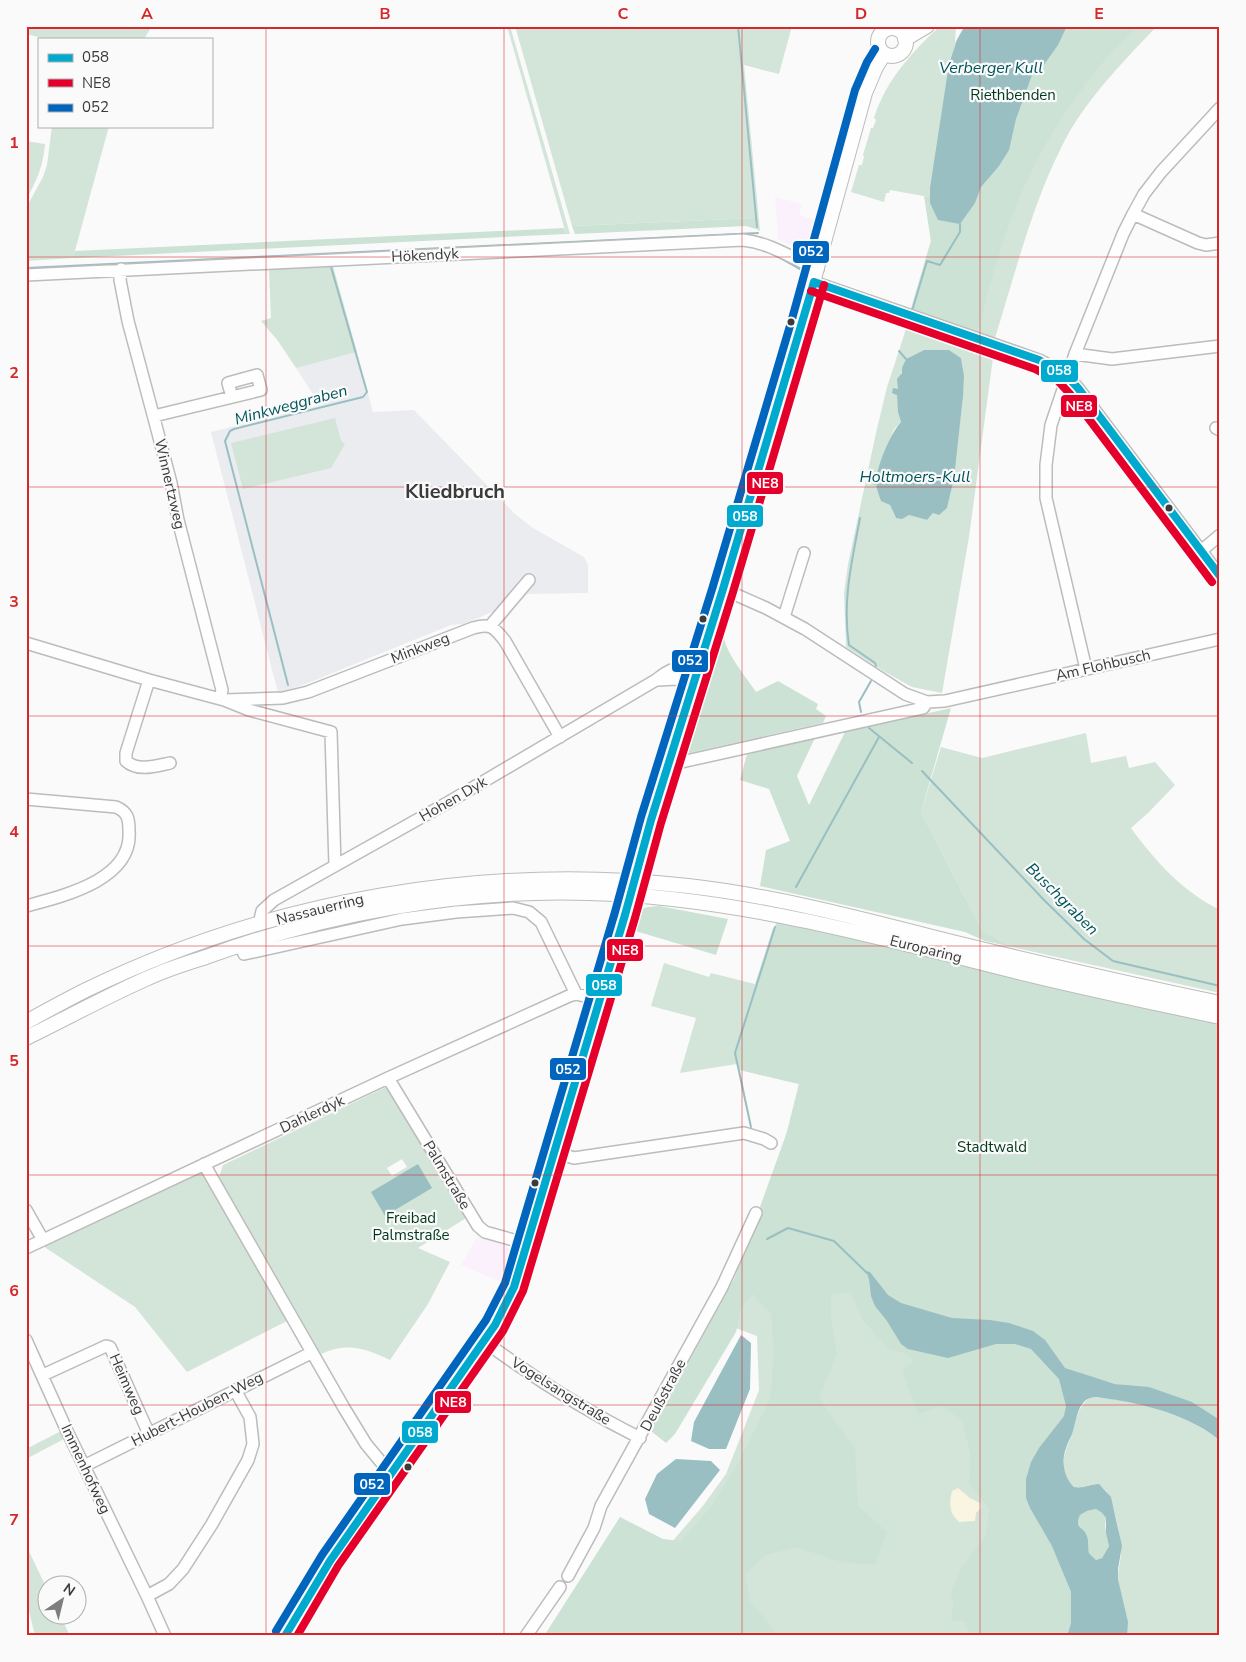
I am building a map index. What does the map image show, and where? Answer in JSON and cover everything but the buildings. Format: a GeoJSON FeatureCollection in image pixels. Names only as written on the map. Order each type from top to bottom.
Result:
{"type":"FeatureCollection","features":[{"type":"Feature","properties":{"kind":"main road"},"geometry":{"type":"LineString","coordinates":[[905,38],[927,26]]}},
{"type":"Feature","properties":{"kind":"main road"},"geometry":{"type":"LineString","coordinates":[[890,27],[900,31],[905,38],[904,48],[896,56],[884,54],[880,50],[878,40],[884,30],[890,27]]}},
{"type":"Feature","properties":{"kind":"main road"},"geometry":{"type":"LineString","coordinates":[[284,1636],[330,1561],[484,1341],[505,1307],[514,1286],[528,1244],[668,765],[723,590],[816,275],[865,93],[884,54]]}},
{"type":"Feature","properties":{"kind":"main road","name":"Nassauerring"},"geometry":{"type":"LineString","coordinates":[[26,1022],[88,990],[145,964],[195,945],[259,924],[367,897],[484,882],[538,879],[634,881]]}},
{"type":"Feature","properties":{"kind":"main road","name":"Europaring"},"geometry":{"type":"LineString","coordinates":[[634,881],[690,886],[785,902],[1014,957],[1220,1003]]}},
{"type":"Feature","properties":{"kind":"main road","name":"Nassauerring"},"geometry":{"type":"LineString","coordinates":[[26,1038],[150,977],[366,912],[437,901],[486,896],[590,893],[630,896]]}},
{"type":"Feature","properties":{"kind":"main road","name":"Europaring"},"geometry":{"type":"LineString","coordinates":[[630,896],[689,901],[780,915],[1220,1017]]}},
{"type":"Feature","properties":{"kind":"street"},"geometry":{"type":"LineString","coordinates":[[1086,669],[1046,498],[1047,449],[1051,425],[1075,354],[1132,214],[1161,172],[1220,108]]}},
{"type":"Feature","properties":{"kind":"street"},"geometry":{"type":"LineString","coordinates":[[1132,214],[1198,243],[1206,245],[1220,243]]}},
{"type":"Feature","properties":{"kind":"street","name":"Hökendyk"},"geometry":{"type":"LineString","coordinates":[[26,275],[743,240],[758,242],[771,247],[816,275],[902,313],[1038,360],[1054,367],[1068,377],[1087,399],[1220,576]]}},
{"type":"Feature","properties":{"kind":"street","name":"Winnertzweg"},"geometry":{"type":"LineString","coordinates":[[121,269],[120,280],[128,321],[171,483],[178,522],[222,690],[222,699]]}},
{"type":"Feature","properties":{"kind":"street"},"geometry":{"type":"LineString","coordinates":[[1075,354],[1112,359],[1220,346]]}},
{"type":"Feature","properties":{"kind":"street"},"geometry":{"type":"LineString","coordinates":[[1060,400],[1074,395],[1087,399]]}},
{"type":"Feature","properties":{"kind":"street"},"geometry":{"type":"LineString","coordinates":[[154,416],[232,397]]}},
{"type":"Feature","properties":{"kind":"street"},"geometry":{"type":"LineString","coordinates":[[1201,551],[1220,535]]}},
{"type":"Feature","properties":{"kind":"street"},"geometry":{"type":"LineString","coordinates":[[784,617],[804,553]]}},
{"type":"Feature","properties":{"kind":"street"},"geometry":{"type":"LineString","coordinates":[[529,580],[490,626],[496,630],[505,642],[560,737]]}},
{"type":"Feature","properties":{"kind":"street","name":"Am Flohbusch"},"geometry":{"type":"LineString","coordinates":[[723,590],[784,617],[811,632],[905,694],[927,702],[945,701],[1220,639]]}},
{"type":"Feature","properties":{"kind":"street","name":"Minkweg"},"geometry":{"type":"LineString","coordinates":[[222,699],[283,698],[308,692],[472,628],[483,625],[490,626]]}},
{"type":"Feature","properties":{"kind":"street","name":"Minkweg"},"geometry":{"type":"LineString","coordinates":[[26,643],[149,680],[222,699],[249,710],[331,732],[335,866]]}},
{"type":"Feature","properties":{"kind":"street","name":"Hohen Dyk"},"geometry":{"type":"LineString","coordinates":[[259,924],[262,911],[274,900],[560,737],[671,670],[682,666],[698,668]]}},
{"type":"Feature","properties":{"kind":"street","name":"Hohen Dyk"},"geometry":{"type":"LineString","coordinates":[[656,680],[676,678],[693,684]]}},
{"type":"Feature","properties":{"kind":"street"},"geometry":{"type":"LineString","coordinates":[[149,680],[126,753],[126,761],[131,766],[150,768],[170,763]]}},
{"type":"Feature","properties":{"kind":"street","name":"Am Flohbusch"},"geometry":{"type":"LineString","coordinates":[[668,765],[923,708],[927,702]]}},
{"type":"Feature","properties":{"kind":"street"},"geometry":{"type":"LineString","coordinates":[[26,799],[116,807],[123,810],[128,818],[130,835],[127,851],[120,863],[108,874],[79,889],[26,906]]}},
{"type":"Feature","properties":{"kind":"street","name":"Nassauerring"},"geometry":{"type":"LineString","coordinates":[[242,949],[402,919],[456,912],[513,908],[529,912],[541,922],[576,994]]}},
{"type":"Feature","properties":{"kind":"street"},"geometry":{"type":"LineString","coordinates":[[576,994],[600,1000]]}},
{"type":"Feature","properties":{"kind":"street","name":"Dahlerdyk"},"geometry":{"type":"LineString","coordinates":[[26,1248],[388,1078],[576,994]]}},
{"type":"Feature","properties":{"kind":"street","name":"Palmstraße"},"geometry":{"type":"LineString","coordinates":[[388,1078],[478,1226],[485,1232],[528,1244]]}},
{"type":"Feature","properties":{"kind":"street"},"geometry":{"type":"LineString","coordinates":[[555,1152],[574,1158],[744,1133],[771,1143]]}},
{"type":"Feature","properties":{"kind":"street"},"geometry":{"type":"LineString","coordinates":[[204,1164],[311,1352],[366,1444],[390,1473]]}},
{"type":"Feature","properties":{"kind":"street"},"geometry":{"type":"LineString","coordinates":[[26,1210],[43,1240]]}},
{"type":"Feature","properties":{"kind":"street","name":"Deußstraße"},"geometry":{"type":"LineString","coordinates":[[568,1576],[594,1528],[602,1506],[722,1286],[756,1213]]}},
{"type":"Feature","properties":{"kind":"street","name":"Immenhofweg"},"geometry":{"type":"LineString","coordinates":[[26,1340],[165,1636]]}},
{"type":"Feature","properties":{"kind":"street","name":"Vogelsangstraße"},"geometry":{"type":"LineString","coordinates":[[484,1341],[559,1394],[640,1438]]}},
{"type":"Feature","properties":{"kind":"street","name":"Heimweg"},"geometry":{"type":"LineString","coordinates":[[43,1376],[106,1346],[110,1347],[148,1434]]}},
{"type":"Feature","properties":{"kind":"street","name":"Hubert-Houben-Weg"},"geometry":{"type":"LineString","coordinates":[[84,1466],[311,1352]]}},
{"type":"Feature","properties":{"kind":"street"},"geometry":{"type":"LineString","coordinates":[[147,1596],[169,1584],[183,1569],[212,1524],[248,1460],[253,1444],[250,1417],[235,1390]]}},
{"type":"Feature","properties":{"kind":"street"},"geometry":{"type":"LineString","coordinates":[[526,1636],[560,1587]]}},
{"type":"Feature","properties":{"kind":"shaded area"},"geometry":{"type":"Polygon","coordinates":[[[775,197],[802,204],[799,215],[820,221],[810,252],[804,252],[778,239],[775,197]]]}},
{"type":"Feature","properties":{"kind":"shaded area"},"geometry":{"type":"Polygon","coordinates":[[[357,352],[373,412],[414,410],[515,514],[533,528],[584,557],[588,565],[588,593],[527,594],[502,624],[495,611],[463,624],[451,625],[308,683],[278,693],[211,432],[320,405],[296,368],[357,352]]]}},
{"type":"Feature","properties":{"kind":"shaded area"},"geometry":{"type":"Polygon","coordinates":[[[477,1237],[511,1249],[501,1282],[461,1265],[477,1237]]]}},
{"type":"Feature","properties":{"kind":"green space"},"geometry":{"type":"Polygon","coordinates":[[[26,26],[152,26],[145,38],[42,38],[26,34],[26,26]]]}},
{"type":"Feature","properties":{"kind":"green space"},"geometry":{"type":"Polygon","coordinates":[[[507,26],[510,26],[570,234],[566,234],[507,26]]]}},
{"type":"Feature","properties":{"kind":"green space"},"geometry":{"type":"Polygon","coordinates":[[[515,26],[792,26],[779,74],[744,65],[760,231],[756,229],[755,218],[572,226],[515,26]]]}},
{"type":"Feature","properties":{"kind":"green space","name":"Riethbenden"},"geometry":{"type":"Polygon","coordinates":[[[940,26],[956,26],[955,43],[964,26],[1157,26],[1092,99],[1080,115],[1061,148],[1032,218],[995,338],[911,308],[937,220],[929,197],[890,190],[889,193],[886,193],[884,202],[851,192],[859,165],[862,165],[871,128],[873,128],[876,120],[874,118],[885,91],[910,57],[940,26]]]}},
{"type":"Feature","properties":{"kind":"green space"},"geometry":{"type":"Polygon","coordinates":[[[1067,26],[1138,26],[1114,49],[1073,101],[1038,159],[1023,189],[1011,220],[977,332],[911,310],[931,242],[924,196],[930,197],[930,203],[975,203],[981,187],[999,166],[1009,150],[1016,119],[1032,75],[1041,69],[1058,45],[1067,26]]]}},
{"type":"Feature","properties":{"kind":"green space"},"geometry":{"type":"Polygon","coordinates":[[[52,128],[108,128],[73,258],[26,261],[26,208],[43,177],[47,165],[52,128]]]}},
{"type":"Feature","properties":{"kind":"green space"},"geometry":{"type":"Polygon","coordinates":[[[26,141],[45,144],[39,173],[26,200],[26,141]]]}},
{"type":"Feature","properties":{"kind":"green space"},"geometry":{"type":"Polygon","coordinates":[[[755,218],[756,229],[746,226],[575,234],[572,226],[755,218]]]}},
{"type":"Feature","properties":{"kind":"green space"},"geometry":{"type":"Polygon","coordinates":[[[564,228],[566,234],[73,258],[75,251],[564,228]]]}},
{"type":"Feature","properties":{"kind":"green space"},"geometry":{"type":"Polygon","coordinates":[[[333,266],[357,352],[296,368],[278,341],[261,321],[271,318],[269,269],[333,266]]]}},
{"type":"Feature","properties":{"kind":"green space"},"geometry":{"type":"Polygon","coordinates":[[[908,323],[994,350],[969,537],[942,693],[912,687],[846,647],[844,593],[848,564],[887,387],[908,323]],[[924,350],[906,359],[903,367],[899,382],[898,398],[901,422],[894,429],[887,448],[890,505],[896,518],[909,515],[927,520],[933,513],[947,508],[955,460],[963,385],[961,358],[949,350],[924,350]]]}},
{"type":"Feature","properties":{"kind":"green space"},"geometry":{"type":"Polygon","coordinates":[[[335,418],[341,441],[345,444],[331,468],[243,489],[231,443],[335,418]]]}},
{"type":"Feature","properties":{"kind":"green space"},"geometry":{"type":"Polygon","coordinates":[[[722,623],[725,642],[729,651],[756,692],[778,681],[818,704],[816,709],[826,716],[823,723],[684,754],[722,623]]]}},
{"type":"Feature","properties":{"kind":"green space"},"geometry":{"type":"Polygon","coordinates":[[[951,708],[921,812],[982,930],[1012,947],[985,941],[965,932],[760,886],[766,850],[790,841],[769,789],[740,780],[747,754],[815,738],[797,776],[809,805],[845,732],[951,708]]]}},
{"type":"Feature","properties":{"kind":"green space"},"geometry":{"type":"Polygon","coordinates":[[[1086,733],[1091,763],[1126,756],[1129,768],[1155,762],[1175,785],[1131,828],[1170,874],[1193,894],[1220,910],[1220,993],[1012,947],[982,930],[921,812],[941,747],[982,758],[1086,733]]]}},
{"type":"Feature","properties":{"kind":"green space"},"geometry":{"type":"Polygon","coordinates":[[[659,906],[728,919],[716,955],[632,930],[637,914],[642,909],[659,906]]]}},
{"type":"Feature","properties":{"kind":"green space","name":"Stadtwald"},"geometry":{"type":"Polygon","coordinates":[[[777,920],[1220,1021],[1220,1420],[1192,1402],[1149,1387],[1115,1384],[1065,1368],[1045,1340],[1009,1323],[952,1318],[901,1303],[888,1295],[879,1285],[875,1306],[887,1321],[977,1348],[996,1344],[1015,1344],[1031,1349],[1059,1379],[1066,1406],[1064,1417],[1059,1423],[1026,1498],[1052,1546],[1071,1592],[1071,1623],[1067,1636],[968,1636],[970,1634],[964,1621],[953,1621],[951,1615],[954,1606],[951,1593],[961,1567],[986,1536],[989,1508],[969,1483],[971,1458],[963,1421],[942,1406],[918,1414],[902,1370],[914,1361],[906,1354],[888,1348],[862,1319],[851,1292],[831,1294],[831,1317],[837,1353],[819,1398],[855,1449],[858,1506],[887,1532],[875,1565],[841,1562],[796,1547],[766,1555],[745,1574],[750,1601],[775,1631],[772,1636],[544,1636],[620,1517],[663,1539],[681,1541],[710,1508],[735,1469],[770,1399],[774,1355],[771,1314],[753,1294],[741,1308],[736,1332],[675,1434],[666,1443],[651,1431],[734,1279],[787,1132],[799,1084],[740,1070],[736,1054],[777,920]]]}},
{"type":"Feature","properties":{"kind":"green space","name":"Stadtwald"},"geometry":{"type":"Polygon","coordinates":[[[773,928],[1220,1420],[1192,1402],[1094,1378],[1059,1423],[1067,1636],[544,1636],[670,1544],[702,1507],[726,1474],[759,1390],[757,1336],[725,1324],[787,1132],[799,1084],[740,1070],[751,1124],[737,1064],[680,1073],[696,1018],[651,1006],[664,963],[709,977],[711,973],[755,984],[773,928]]]}},
{"type":"Feature","properties":{"kind":"green space","name":"Freibad Palmstraße"},"geometry":{"type":"Polygon","coordinates":[[[386,1087],[466,1218],[418,1248],[450,1262],[428,1304],[390,1360],[372,1352],[348,1347],[330,1350],[321,1354],[219,1177],[223,1165],[386,1087]],[[402,1159],[387,1168],[392,1176],[407,1167],[402,1159]]]}},
{"type":"Feature","properties":{"kind":"green space"},"geometry":{"type":"Polygon","coordinates":[[[203,1170],[289,1320],[187,1372],[135,1307],[43,1246],[203,1170]]]}},
{"type":"Feature","properties":{"kind":"green space"},"geometry":{"type":"Polygon","coordinates":[[[1089,1398],[1121,1400],[1158,1409],[1193,1423],[1220,1441],[1220,1636],[1127,1636],[1118,1578],[1121,1555],[1120,1541],[1117,1520],[1111,1501],[1108,1493],[1103,1488],[1094,1484],[1082,1488],[1074,1487],[1068,1480],[1064,1467],[1065,1454],[1078,1414],[1082,1405],[1089,1398]]]}},
{"type":"Feature","properties":{"kind":"green space"},"geometry":{"type":"Polygon","coordinates":[[[63,1430],[64,1439],[26,1459],[26,1449],[63,1430]]]}},
{"type":"Feature","properties":{"kind":"green space"},"geometry":{"type":"Polygon","coordinates":[[[1096,1509],[1106,1518],[1105,1526],[1109,1546],[1102,1558],[1096,1560],[1089,1553],[1087,1536],[1079,1526],[1078,1520],[1080,1515],[1096,1509]]]}},
{"type":"Feature","properties":{"kind":"green space"},"geometry":{"type":"Polygon","coordinates":[[[26,1545],[40,1574],[38,1574],[38,1624],[64,1624],[70,1636],[35,1636],[26,1599],[26,1545]]]}},
{"type":"Feature","properties":{"kind":"sand"},"geometry":{"type":"Polygon","coordinates":[[[958,1488],[970,1498],[980,1503],[981,1508],[976,1513],[975,1521],[959,1522],[953,1515],[950,1504],[951,1496],[952,1491],[958,1488]]]}},
{"type":"Feature","properties":{"kind":"water","name":"Verberger Kull"},"geometry":{"type":"Polygon","coordinates":[[[965,26],[1067,26],[1058,45],[1041,69],[1032,75],[1016,119],[1009,150],[999,166],[981,187],[975,203],[960,224],[938,220],[930,203],[930,188],[949,64],[957,40],[965,26]]]}},
{"type":"Feature","properties":{"kind":"water","name":"Holtmoers-Kull"},"geometry":{"type":"Polygon","coordinates":[[[924,350],[949,350],[961,358],[964,376],[963,397],[954,478],[947,508],[939,515],[933,513],[927,520],[909,515],[902,519],[896,518],[890,505],[881,501],[876,482],[881,460],[901,422],[898,412],[897,395],[892,393],[893,388],[898,389],[897,379],[902,373],[906,359],[924,350]]]}},
{"type":"Feature","properties":{"kind":"water"},"geometry":{"type":"Polygon","coordinates":[[[418,1164],[432,1188],[385,1216],[371,1192],[418,1164]]]}},
{"type":"Feature","properties":{"kind":"water"},"geometry":{"type":"Polygon","coordinates":[[[866,1271],[870,1272],[888,1295],[901,1303],[952,1318],[1009,1323],[1033,1331],[1045,1340],[1065,1368],[1115,1384],[1149,1387],[1192,1402],[1220,1420],[1220,1441],[1209,1432],[1168,1412],[1137,1404],[1095,1397],[1086,1400],[1082,1404],[1064,1454],[1065,1470],[1070,1483],[1074,1487],[1099,1484],[1111,1497],[1122,1546],[1118,1579],[1128,1622],[1127,1636],[1067,1636],[1071,1623],[1071,1592],[1052,1546],[1026,1498],[1026,1479],[1031,1462],[1039,1448],[1064,1416],[1066,1406],[1059,1379],[1031,1349],[1015,1344],[996,1344],[948,1358],[908,1349],[901,1344],[875,1306],[871,1296],[866,1271]],[[1096,1509],[1087,1511],[1080,1515],[1078,1520],[1079,1525],[1087,1536],[1089,1553],[1096,1560],[1102,1558],[1109,1546],[1106,1533],[1106,1518],[1096,1509]]]}},
{"type":"Feature","properties":{"kind":"water"},"geometry":{"type":"Polygon","coordinates":[[[741,1335],[751,1343],[750,1389],[726,1449],[709,1449],[691,1441],[694,1422],[741,1335]]]}},
{"type":"Feature","properties":{"kind":"water"},"geometry":{"type":"Polygon","coordinates":[[[676,1459],[711,1461],[720,1470],[675,1528],[649,1514],[645,1499],[657,1474],[676,1459]]]}},
{"type":"Feature","properties":{"kind":"waterway"},"geometry":{"type":"LineString","coordinates":[[738,26],[757,227]]}},
{"type":"Feature","properties":{"kind":"waterway"},"geometry":{"type":"LineString","coordinates":[[912,311],[927,261],[940,265],[960,232],[960,224]]}},
{"type":"Feature","properties":{"kind":"waterway"},"geometry":{"type":"LineString","coordinates":[[26,268],[758,233]]}},
{"type":"Feature","properties":{"kind":"waterway"},"geometry":{"type":"LineString","coordinates":[[775,255],[803,271],[808,280]]}},
{"type":"Feature","properties":{"kind":"waterway","name":"Minkweggraben"},"geometry":{"type":"LineString","coordinates":[[288,685],[225,441],[230,431],[234,429],[363,397],[367,392],[331,267]]}},
{"type":"Feature","properties":{"kind":"waterway"},"geometry":{"type":"LineString","coordinates":[[901,323],[908,324]]}},
{"type":"Feature","properties":{"kind":"waterway"},"geometry":{"type":"LineString","coordinates":[[899,351],[906,359]]}},
{"type":"Feature","properties":{"kind":"waterway"},"geometry":{"type":"LineString","coordinates":[[869,478],[875,484]]}},
{"type":"Feature","properties":{"kind":"waterway"},"geometry":{"type":"LineString","coordinates":[[860,518],[847,597],[847,629],[849,645],[875,663],[876,666]]}},
{"type":"Feature","properties":{"kind":"waterway"},"geometry":{"type":"LineString","coordinates":[[861,712],[859,702],[871,681]]}},
{"type":"Feature","properties":{"kind":"waterway","name":"Buschgraben"},"geometry":{"type":"LineString","coordinates":[[869,728],[912,763]]}},
{"type":"Feature","properties":{"kind":"waterway","name":"Buschgraben"},"geometry":{"type":"LineString","coordinates":[[796,887],[879,737]]}},
{"type":"Feature","properties":{"kind":"waterway","name":"Buschgraben"},"geometry":{"type":"LineString","coordinates":[[922,771],[1045,901],[1084,939],[1113,961],[1220,986]]}},
{"type":"Feature","properties":{"kind":"waterway","name":"Buschgraben"},"geometry":{"type":"LineString","coordinates":[[751,1127],[735,1053],[775,927]]}},
{"type":"Feature","properties":{"kind":"waterway"},"geometry":{"type":"LineString","coordinates":[[767,1239],[788,1228],[834,1241],[867,1273]]}},
{"type":"Feature","properties":{"kind":"transit line","name":"052"},"geometry":{"type":"LineString","coordinates":[[276,1631],[322,1555],[486,1320],[505,1283],[615,912],[641,817],[713,586],[792,319],[855,90],[875,49]]}},
{"type":"Feature","properties":{"kind":"transit line","name":"058"},"geometry":{"type":"LineString","coordinates":[[814,282],[1039,360],[1064,373],[1078,388],[1220,576]]}},
{"type":"Feature","properties":{"kind":"transit line","name":"058"},"geometry":{"type":"LineString","coordinates":[[285,1636],[330,1561],[495,1325],[514,1287],[625,915],[651,820],[723,589],[814,282]]}},
{"type":"Feature","properties":{"kind":"transit line","name":"NE8"},"geometry":{"type":"LineString","coordinates":[[297,1636],[338,1566],[503,1331],[523,1291],[635,918],[661,823],[733,592],[824,285]]}},
{"type":"Feature","properties":{"kind":"transit line","name":"NE8"},"geometry":{"type":"LineString","coordinates":[[811,291],[1035,369],[1058,381],[1070,394],[1212,582]]}},
{"type":"Feature","properties":{"kind":"district","name":"Kliedbruch"},"geometry":{"type":"Point","coordinates":[455,491]}}]}
